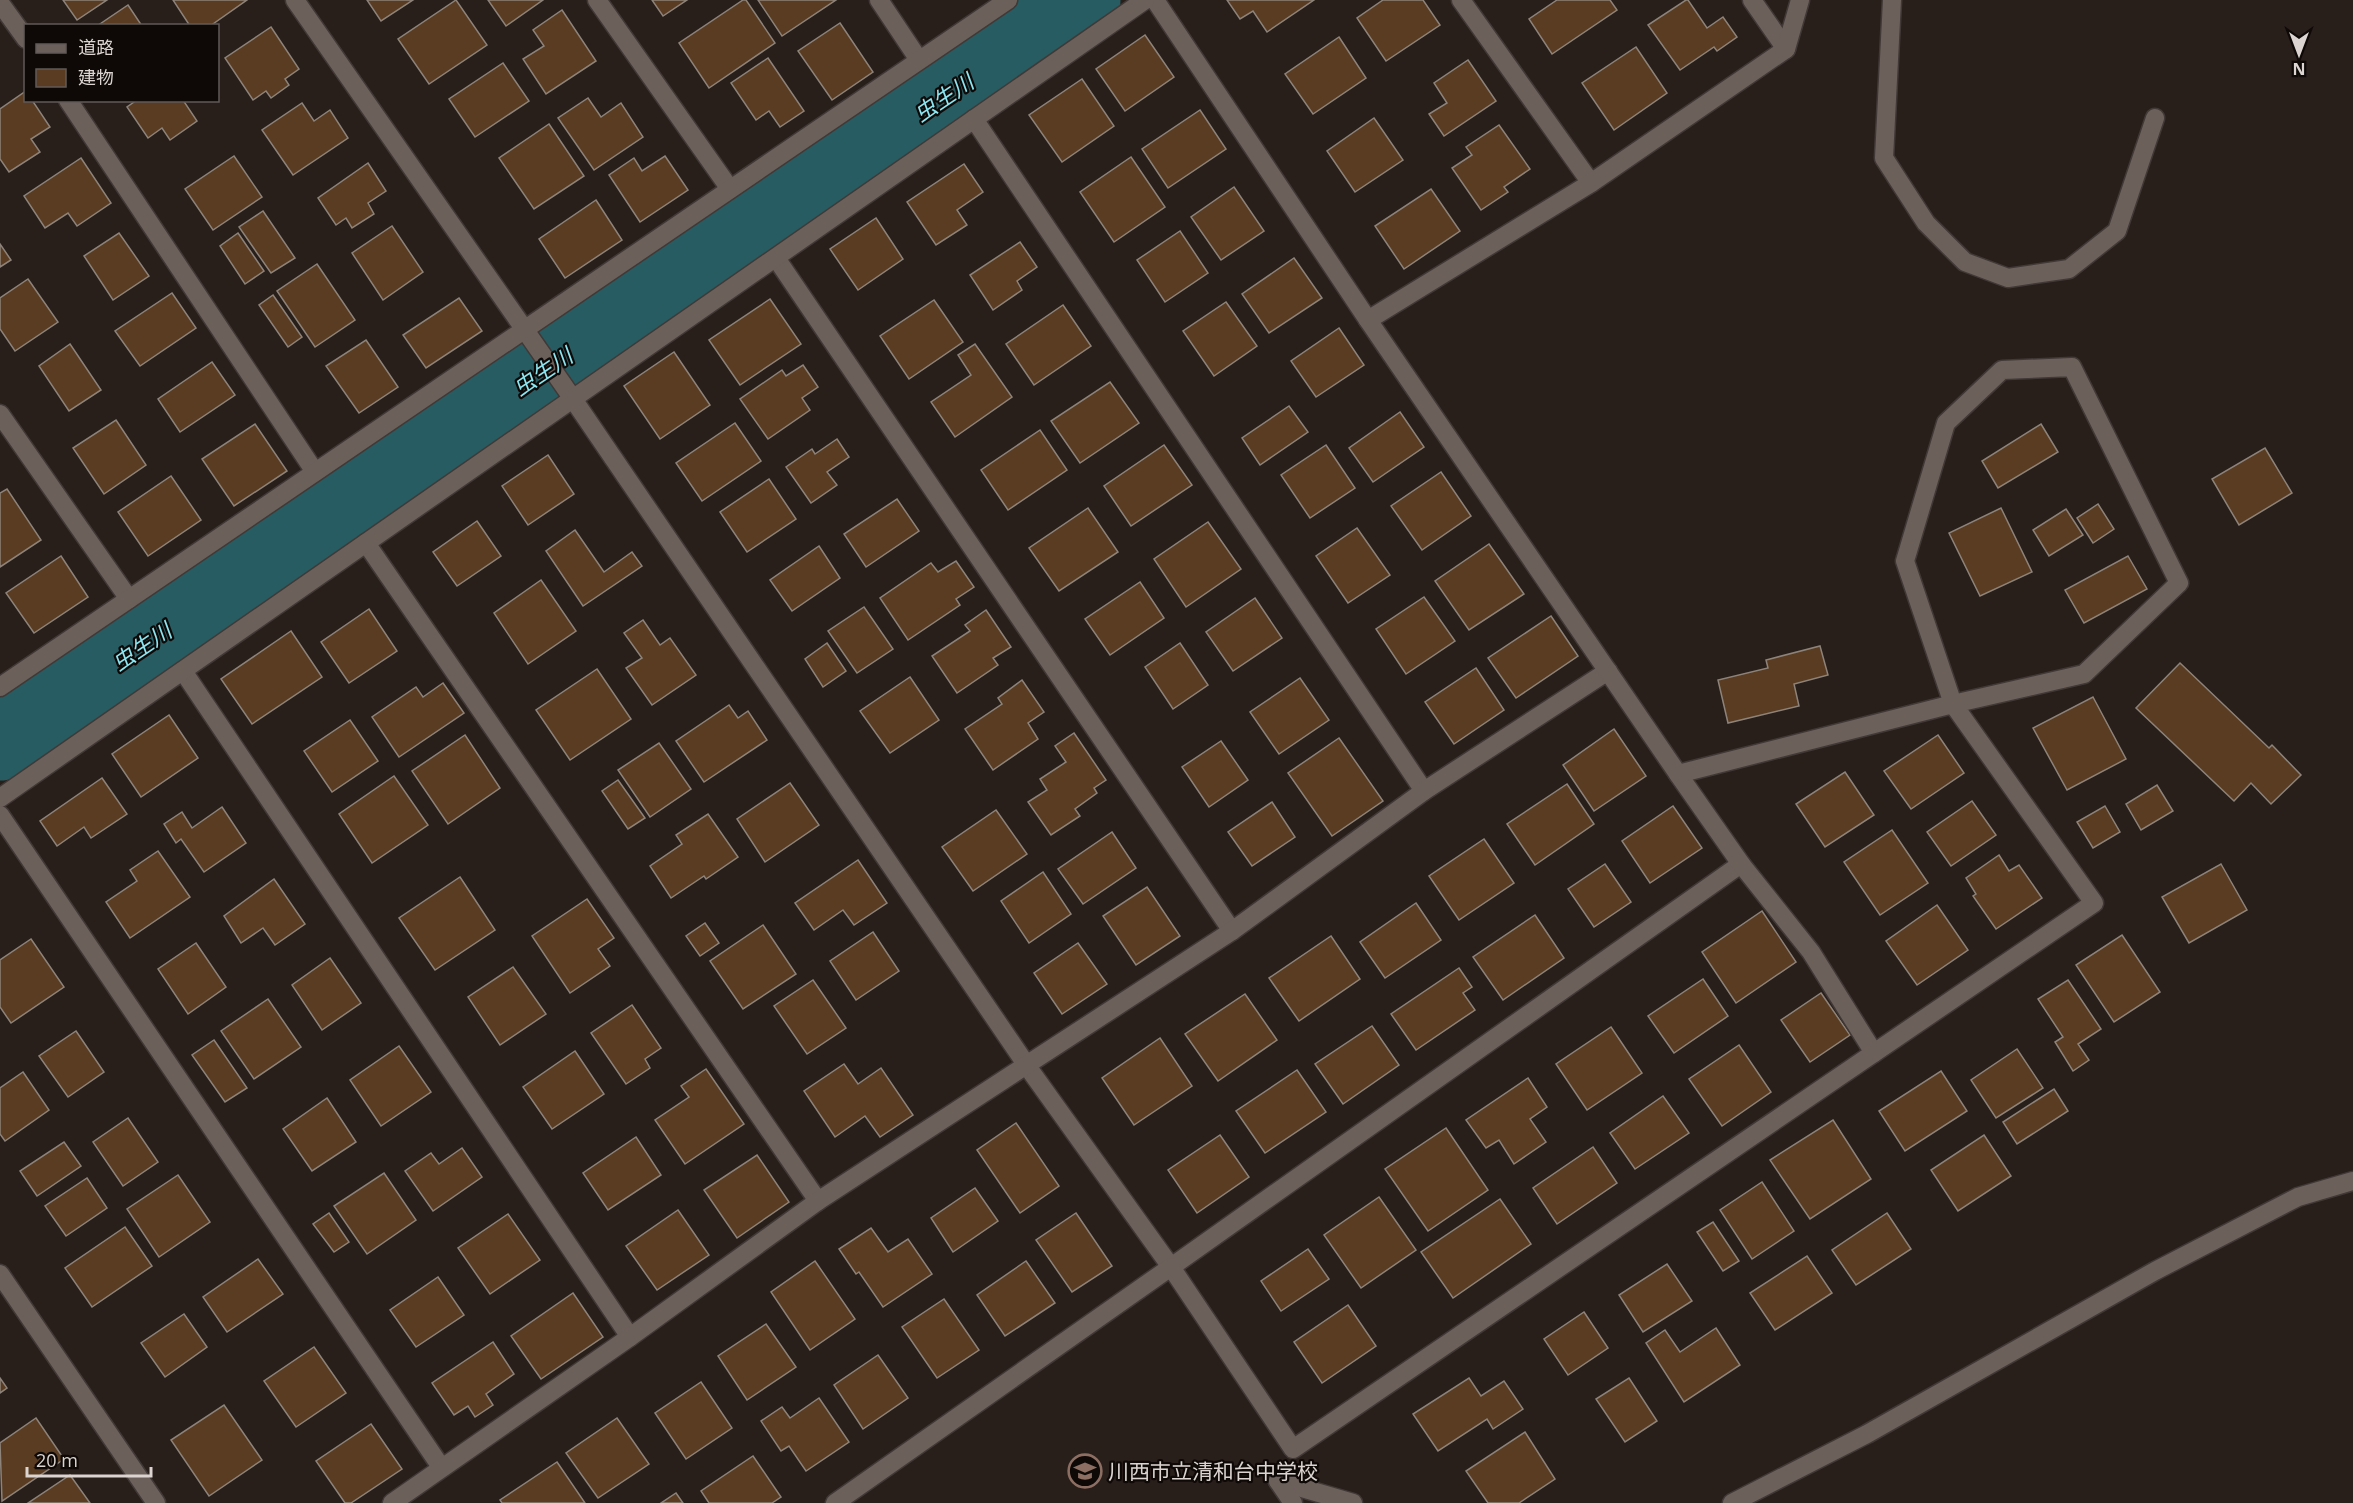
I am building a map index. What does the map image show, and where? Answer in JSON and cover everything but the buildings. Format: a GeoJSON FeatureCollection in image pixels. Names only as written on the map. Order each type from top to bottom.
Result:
{"type":"FeatureCollection","features":[{"type":"Feature","properties":{"kind":"street"},"geometry":{"type":"LineString","coordinates":[[295,0],[573,399],[1026,1065],[1171,1267],[1293,1449],[2094,903],[1953,704],[1905,561],[1946,423],[2002,370],[2072,367],[2179,583],[2084,674],[1953,704],[1678,774]]}},
{"type":"Feature","properties":{"kind":"street"},"geometry":{"type":"LineString","coordinates":[[597,0],[730,189]]}},
{"type":"Feature","properties":{"kind":"street"},"geometry":{"type":"LineString","coordinates":[[879,0],[919,60]]}},
{"type":"Feature","properties":{"kind":"street"},"geometry":{"type":"LineString","coordinates":[[0,687],[1008,0]]}},
{"type":"Feature","properties":{"kind":"street"},"geometry":{"type":"LineString","coordinates":[[0,798],[1145,0]]}},
{"type":"Feature","properties":{"kind":"street"},"geometry":{"type":"LineString","coordinates":[[1155,0],[1368,320],[1678,774],[1741,864],[1811,952],[1874,1053]]}},
{"type":"Feature","properties":{"kind":"street"},"geometry":{"type":"LineString","coordinates":[[1461,0],[1591,183]]}},
{"type":"Feature","properties":{"kind":"street"},"geometry":{"type":"LineString","coordinates":[[1752,0],[1786,49]]}},
{"type":"Feature","properties":{"kind":"street"},"geometry":{"type":"LineString","coordinates":[[1368,320],[1591,183],[1786,49],[1800,0]]}},
{"type":"Feature","properties":{"kind":"street"},"geometry":{"type":"LineString","coordinates":[[1892,0],[1884,158],[1926,223],[1965,262],[2008,278],[2069,269],[2116,231],[2155,118]]}},
{"type":"Feature","properties":{"kind":"street"},"geometry":{"type":"LineString","coordinates":[[0,3],[24,36]]}},
{"type":"Feature","properties":{"kind":"street"},"geometry":{"type":"LineString","coordinates":[[69,102],[315,472]]}},
{"type":"Feature","properties":{"kind":"street"},"geometry":{"type":"LineString","coordinates":[[974,119],[1424,791]]}},
{"type":"Feature","properties":{"kind":"street"},"geometry":{"type":"LineString","coordinates":[[776,258],[1232,931]]}},
{"type":"Feature","properties":{"kind":"street"},"geometry":{"type":"LineString","coordinates":[[0,414],[129,599]]}},
{"type":"Feature","properties":{"kind":"street"},"geometry":{"type":"LineString","coordinates":[[366,543],[818,1201]]}},
{"type":"Feature","properties":{"kind":"street"},"geometry":{"type":"LineString","coordinates":[[183,671],[630,1337]]}},
{"type":"Feature","properties":{"kind":"street"},"geometry":{"type":"LineString","coordinates":[[392,1503],[630,1337],[818,1201],[1232,931],[1424,791],[1608,671]]}},
{"type":"Feature","properties":{"kind":"street"},"geometry":{"type":"LineString","coordinates":[[0,814],[441,1467]]}},
{"type":"Feature","properties":{"kind":"street"},"geometry":{"type":"LineString","coordinates":[[835,1503],[1741,864]]}},
{"type":"Feature","properties":{"kind":"street"},"geometry":{"type":"LineString","coordinates":[[1732,1503],[1867,1434],[2155,1271],[2257,1218],[2298,1197],[2353,1181]]}},
{"type":"Feature","properties":{"kind":"street"},"geometry":{"type":"LineString","coordinates":[[0,1274],[156,1503]]}},
{"type":"Feature","properties":{"kind":"street"},"geometry":{"type":"LineString","coordinates":[[1293,1503],[1278,1481],[1353,1503]]}},
{"type":"Feature","properties":{"kind":"waterway","name":"虫生川"},"geometry":{"type":"LineString","coordinates":[[0,743],[538,370],[1083,0]]}},
{"type":"Feature","properties":{"kind":"place","name":"川西市立清和台中学校"},"geometry":{"type":"Point","coordinates":[1085,1471]}}]}
